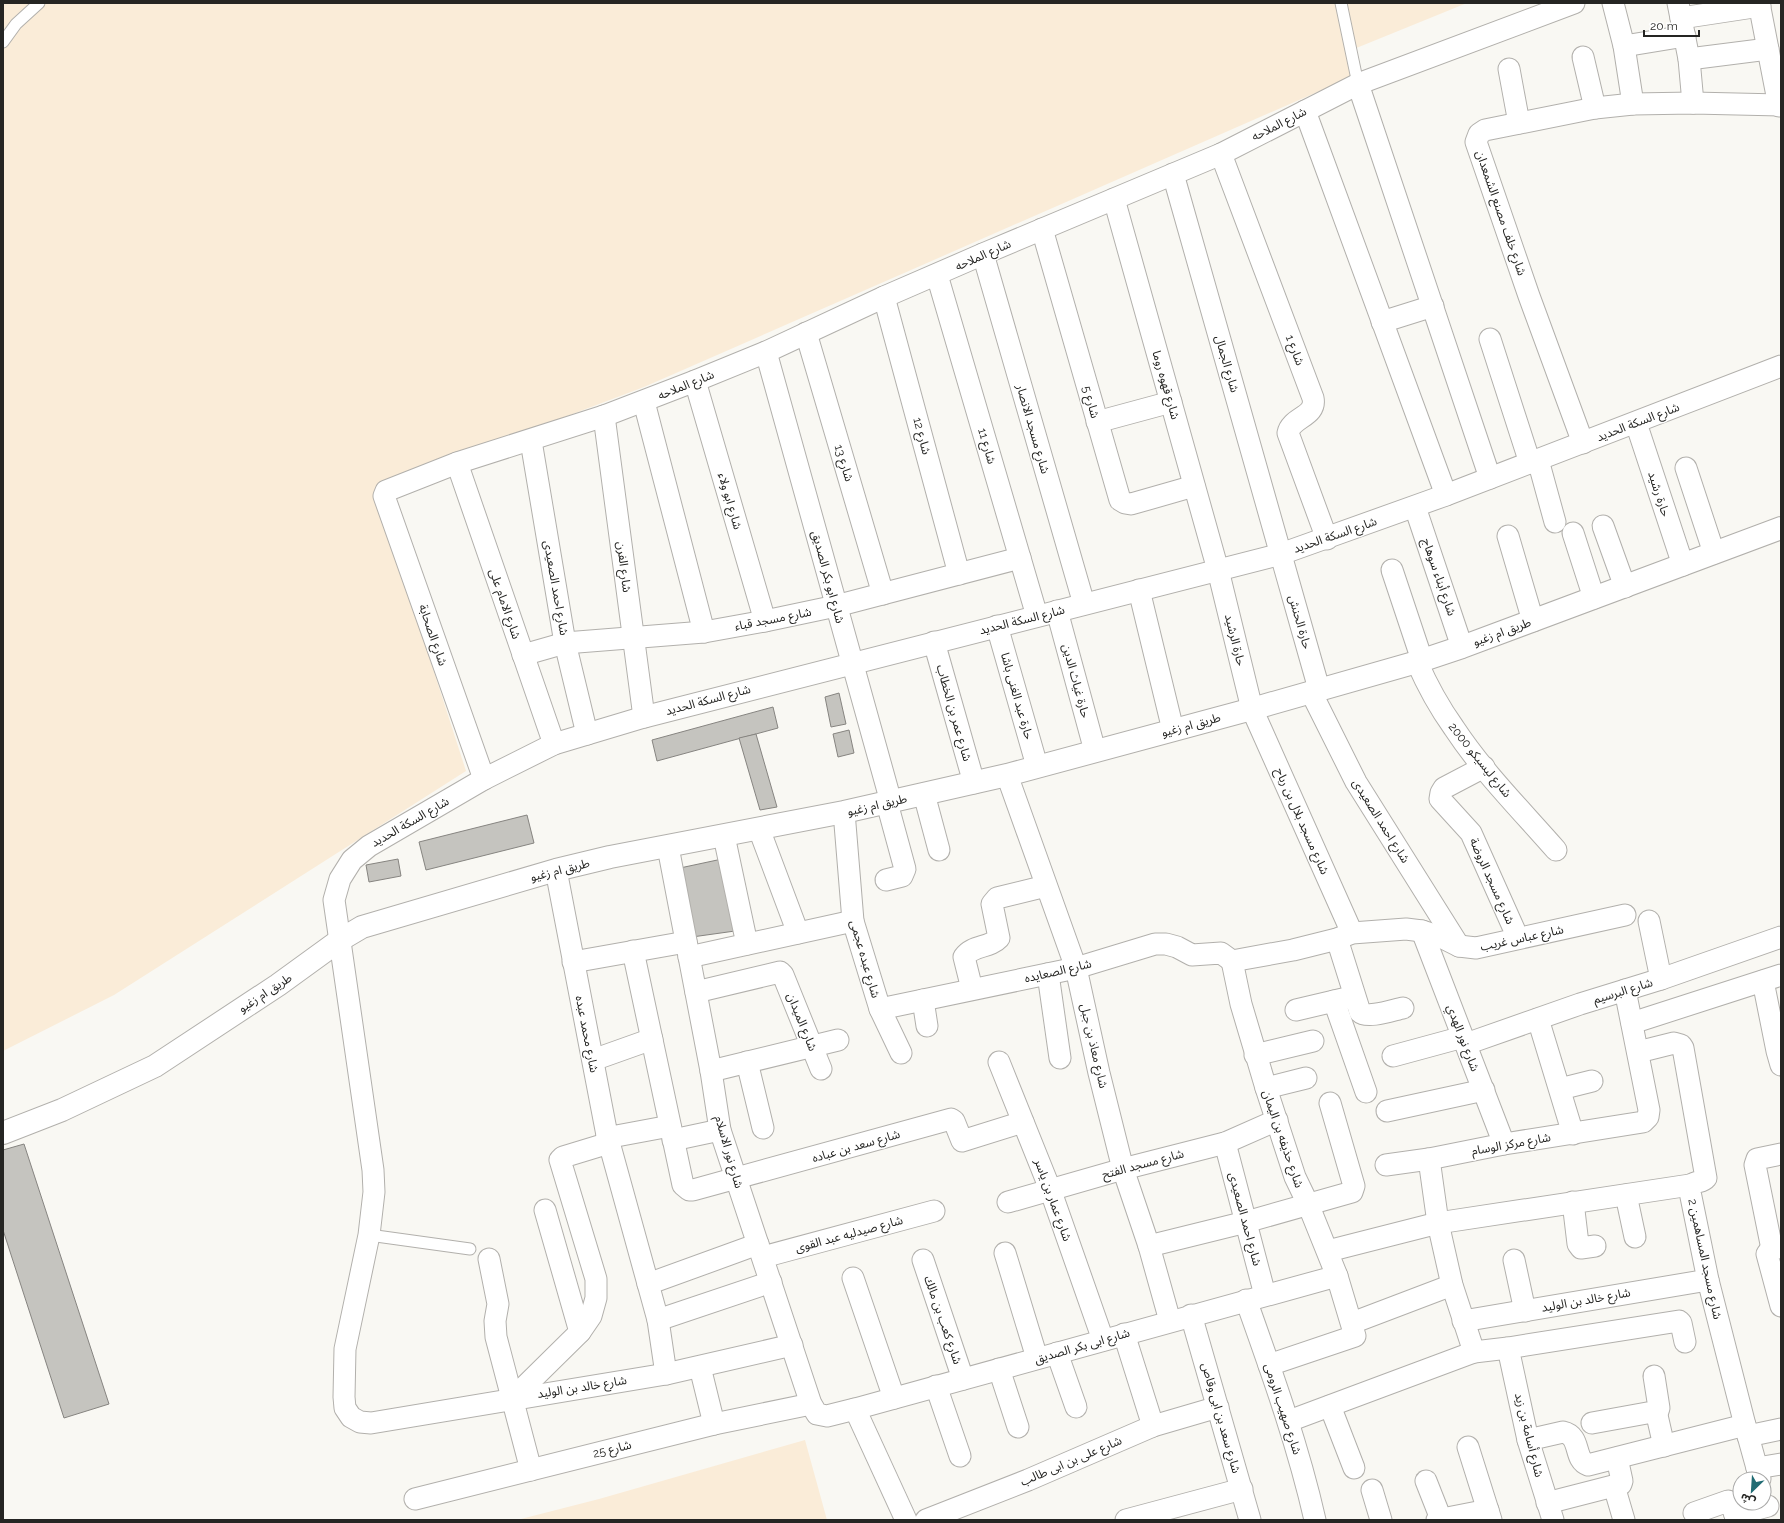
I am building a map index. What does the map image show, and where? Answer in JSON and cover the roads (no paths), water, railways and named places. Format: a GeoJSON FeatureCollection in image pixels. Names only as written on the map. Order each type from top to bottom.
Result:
{"type":"FeatureCollection","features":[{"type":"Feature","properties":{"kind":"main road","name":"طريق ام زغيو"},"geometry":{"type":"LineString","coordinates":[[3,1133],[62,1110],[155,1066],[278,985],[340,940],[362,927],[556,870],[844,812],[974,783],[1252,709],[1419,661],[1462,647],[1781,528]]}},
{"type":"Feature","properties":{"kind":"street","name":"شارع الملاحه"},"geometry":{"type":"LineString","coordinates":[[386,491],[457,463],[644,402],[766,352],[884,297],[1221,154],[1358,84],[1574,3]]}},
{"type":"Feature","properties":{"kind":"street"},"geometry":{"type":"LineString","coordinates":[[1613,3],[1624,46],[1633,104]]}},
{"type":"Feature","properties":{"kind":"street"},"geometry":{"type":"LineString","coordinates":[[1624,46],[1681,19],[1759,4],[1774,51],[1780,106]]}},
{"type":"Feature","properties":{"kind":"street"},"geometry":{"type":"LineString","coordinates":[[1681,19],[1689,59],[1693,103]]}},
{"type":"Feature","properties":{"kind":"street"},"geometry":{"type":"LineString","coordinates":[[1689,59],[1774,51]]}},
{"type":"Feature","properties":{"kind":"street"},"geometry":{"type":"LineString","coordinates":[[1583,57],[1595,108]]}},
{"type":"Feature","properties":{"kind":"street"},"geometry":{"type":"LineString","coordinates":[[1509,69],[1519,123]]}},
{"type":"Feature","properties":{"kind":"street"},"geometry":{"type":"LineString","coordinates":[[1358,84],[1490,478]]}},
{"type":"Feature","properties":{"kind":"street","name":"شارع خلف مصنع الشمعدان"},"geometry":{"type":"LineString","coordinates":[[1583,443],[1529,296],[1476,142],[1479,134],[1485,130],[1595,108],[1633,104],[1693,103],[1780,106]]}},
{"type":"Feature","properties":{"kind":"street"},"geometry":{"type":"LineString","coordinates":[[1305,111],[1446,495]]}},
{"type":"Feature","properties":{"kind":"street","name":"شارع 1"},"geometry":{"type":"LineString","coordinates":[[1221,154],[1313,398],[1314,402],[1312,410],[1294,423],[1290,427],[1288,433],[1327,539]]}},
{"type":"Feature","properties":{"kind":"street","name":"شارع الجمال"},"geometry":{"type":"LineString","coordinates":[[1173,174],[1281,554]]}},
{"type":"Feature","properties":{"kind":"street","name":"شارع قهوه روما"},"geometry":{"type":"LineString","coordinates":[[1114,199],[1218,570]]}},
{"type":"Feature","properties":{"kind":"street","name":"شارع 5"},"geometry":{"type":"LineString","coordinates":[[1042,229],[1120,500],[1131,504],[1194,486]]}},
{"type":"Feature","properties":{"kind":"street","name":"شارع مسجد الانصار"},"geometry":{"type":"LineString","coordinates":[[983,254],[1084,604]]}},
{"type":"Feature","properties":{"kind":"street","name":"شارع 11"},"geometry":{"type":"LineString","coordinates":[[937,275],[1037,616]]}},
{"type":"Feature","properties":{"kind":"street","name":"شارع 12"},"geometry":{"type":"LineString","coordinates":[[884,297],[959,574]]}},
{"type":"Feature","properties":{"kind":"street"},"geometry":{"type":"LineString","coordinates":[[1382,322],[1433,306]]}},
{"type":"Feature","properties":{"kind":"street","name":"شارع 13"},"geometry":{"type":"LineString","coordinates":[[806,333],[883,594]]}},
{"type":"Feature","properties":{"kind":"street"},"geometry":{"type":"LineString","coordinates":[[1490,339],[1555,522]]}},
{"type":"Feature","properties":{"kind":"street","name":"شارع ابو بكر الصديق"},"geometry":{"type":"LineString","coordinates":[[766,352],[852,663],[905,869],[902,876],[886,880]]}},
{"type":"Feature","properties":{"kind":"street","name":"شارع السكة الحديد"},"geometry":{"type":"LineString","coordinates":[[371,1423],[360,1422],[351,1417],[345,1408],[344,1398],[345,1349],[369,1235],[374,1192],[371,1149],[334,900],[340,878],[352,860],[369,846],[484,779],[554,744],[644,717],[1281,554],[1415,507],[1781,366]]}},
{"type":"Feature","properties":{"kind":"street","name":"شارع ابو ولاء"},"geometry":{"type":"LineString","coordinates":[[695,381],[765,621]]}},
{"type":"Feature","properties":{"kind":"street"},"geometry":{"type":"LineString","coordinates":[[644,402],[704,632]]}},
{"type":"Feature","properties":{"kind":"street"},"geometry":{"type":"LineString","coordinates":[[1097,422],[1171,402]]}},
{"type":"Feature","properties":{"kind":"street","name":"شارع الفرن"},"geometry":{"type":"LineString","coordinates":[[604,416],[644,717]]}},
{"type":"Feature","properties":{"kind":"street","name":"حارة رشيد"},"geometry":{"type":"LineString","coordinates":[[1636,423],[1683,565]]}},
{"type":"Feature","properties":{"kind":"street","name":"شارع احمد الصعيدى"},"geometry":{"type":"LineString","coordinates":[[531,440],[565,643],[587,734]]}},
{"type":"Feature","properties":{"kind":"street","name":"شارع الامام على"},"geometry":{"type":"LineString","coordinates":[[457,463],[554,744]]}},
{"type":"Feature","properties":{"kind":"street"},"geometry":{"type":"LineString","coordinates":[[1686,468],[1714,553]]}},
{"type":"Feature","properties":{"kind":"street","name":"شارع الصحابة"},"geometry":{"type":"LineString","coordinates":[[386,491],[384,496],[484,779]]}},
{"type":"Feature","properties":{"kind":"street","name":"شارع أبناء سوهاج"},"geometry":{"type":"LineString","coordinates":[[1415,507],[1462,647]]}},
{"type":"Feature","properties":{"kind":"street"},"geometry":{"type":"LineString","coordinates":[[1603,526],[1625,587]]}},
{"type":"Feature","properties":{"kind":"street"},"geometry":{"type":"LineString","coordinates":[[1573,533],[1594,598]]}},
{"type":"Feature","properties":{"kind":"street"},"geometry":{"type":"LineString","coordinates":[[1508,536],[1533,621]]}},
{"type":"Feature","properties":{"kind":"street","name":"حارة الحنش"},"geometry":{"type":"LineString","coordinates":[[1281,554],[1315,691]]}},
{"type":"Feature","properties":{"kind":"street","name":"شارع مسجد قباء"},"geometry":{"type":"LineString","coordinates":[[523,655],[565,643],[704,632],[765,621],[836,606],[1020,558]]}},
{"type":"Feature","properties":{"kind":"street","name":"حارة الرشيد"},"geometry":{"type":"LineString","coordinates":[[1218,570],[1252,709]]}},
{"type":"Feature","properties":{"kind":"street","name":"شارع ليسيكو 2000"},"geometry":{"type":"LineString","coordinates":[[1392,570],[1419,661],[1428,685],[1444,713],[1454,730],[1484,767],[1556,850]]}},
{"type":"Feature","properties":{"kind":"street"},"geometry":{"type":"LineString","coordinates":[[1139,590],[1173,730]]}},
{"type":"Feature","properties":{"kind":"street","name":"حارة غياث الدين"},"geometry":{"type":"LineString","coordinates":[[1057,611],[1095,751]]}},
{"type":"Feature","properties":{"kind":"street","name":"حارة عبد الغنى باشا"},"geometry":{"type":"LineString","coordinates":[[997,626],[1037,766]]}},
{"type":"Feature","properties":{"kind":"street","name":"شارع عمر بن الخطاب"},"geometry":{"type":"LineString","coordinates":[[934,642],[974,783]]}},
{"type":"Feature","properties":{"kind":"street","name":"شارع احمد الصعيدى"},"geometry":{"type":"LineString","coordinates":[[1315,691],[1356,782],[1459,946]]}},
{"type":"Feature","properties":{"kind":"street","name":"شارع مسجد بلال بن رباح"},"geometry":{"type":"LineString","coordinates":[[1252,709],[1344,936],[1360,1012],[1366,1015],[1403,1008]]}},
{"type":"Feature","properties":{"kind":"street","name":"شارع مسجد الروضة"},"geometry":{"type":"LineString","coordinates":[[1484,767],[1444,788],[1440,799],[1471,833],[1518,938]]}},
{"type":"Feature","properties":{"kind":"street","name":"شارع معاذ بن جبل"},"geometry":{"type":"LineString","coordinates":[[1007,775],[1076,968],[1099,1073],[1123,1169],[1149,1246],[1170,1321]]}},
{"type":"Feature","properties":{"kind":"street"},"geometry":{"type":"LineString","coordinates":[[924,794],[939,850]]}},
{"type":"Feature","properties":{"kind":"street","name":"شارع عبده عجمى"},"geometry":{"type":"LineString","coordinates":[[844,812],[853,921],[880,1009],[901,1053]]}},
{"type":"Feature","properties":{"kind":"street"},"geometry":{"type":"LineString","coordinates":[[759,829],[798,933]]}},
{"type":"Feature","properties":{"kind":"street"},"geometry":{"type":"LineString","coordinates":[[724,836],[747,944]]}},
{"type":"Feature","properties":{"kind":"street","name":"شارع نور الاسلام"},"geometry":{"type":"LineString","coordinates":[[668,847],[711,1071],[720,1130],[811,1404]]}},
{"type":"Feature","properties":{"kind":"street","name":"شارع محمد عبده"},"geometry":{"type":"LineString","coordinates":[[556,870],[608,1139],[658,1320],[666,1374]]}},
{"type":"Feature","properties":{"kind":"street"},"geometry":{"type":"LineString","coordinates":[[972,989],[964,957],[970,951],[995,942],[999,938],[992,904],[994,900],[1046,886]]}},
{"type":"Feature","properties":{"kind":"street","name":"شارع عباس غريب"},"geometry":{"type":"LineString","coordinates":[[1232,961],[1293,950],[1344,936],[1406,929],[1422,931],[1441,937],[1459,946],[1476,948],[1625,915]]}},
{"type":"Feature","properties":{"kind":"street"},"geometry":{"type":"LineString","coordinates":[[573,962],[633,951],[688,950],[747,944],[853,921]]}},
{"type":"Feature","properties":{"kind":"street"},"geometry":{"type":"LineString","coordinates":[[1649,921],[1661,979]]}},
{"type":"Feature","properties":{"kind":"street","name":"شارع نور الهدي"},"geometry":{"type":"LineString","coordinates":[[1422,931],[1504,1144]]}},
{"type":"Feature","properties":{"kind":"street","name":"شارع البرسيم"},"geometry":{"type":"LineString","coordinates":[[1393,1056],[1464,1040],[1538,1019],[1661,979],[1781,937]]}},
{"type":"Feature","properties":{"kind":"street","name":"شارع الصعايده"},"geometry":{"type":"LineString","coordinates":[[880,1009],[1076,968],[1155,944],[1166,944],[1177,947],[1192,955],[1221,954],[1232,961]]}},
{"type":"Feature","properties":{"kind":"street"},"geometry":{"type":"LineString","coordinates":[[633,951],[683,1185],[686,1188],[693,1190],[737,1179]]}},
{"type":"Feature","properties":{"kind":"street","name":"شارع حذيفه بن اليمان"},"geometry":{"type":"LineString","coordinates":[[1232,961],[1255,1055],[1295,1177],[1328,1251],[1353,1329]]}},
{"type":"Feature","properties":{"kind":"street","name":"شارع الميدان"},"geometry":{"type":"LineString","coordinates":[[696,992],[777,972],[783,975],[821,1069]]}},
{"type":"Feature","properties":{"kind":"street"},"geometry":{"type":"LineString","coordinates":[[1048,974],[1060,1058]]}},
{"type":"Feature","properties":{"kind":"street"},"geometry":{"type":"LineString","coordinates":[[1632,1023],[1772,978],[1780,1056]]}},
{"type":"Feature","properties":{"kind":"street"},"geometry":{"type":"LineString","coordinates":[[1625,990],[1638,1052]]}},
{"type":"Feature","properties":{"kind":"street"},"geometry":{"type":"LineString","coordinates":[[1296,1010],[1356,996]]}},
{"type":"Feature","properties":{"kind":"street"},"geometry":{"type":"LineString","coordinates":[[923,1000],[927,1026]]}},
{"type":"Feature","properties":{"kind":"street"},"geometry":{"type":"LineString","coordinates":[[1334,1001],[1366,1092]]}},
{"type":"Feature","properties":{"kind":"street"},"geometry":{"type":"LineString","coordinates":[[1538,1019],[1573,1134]]}},
{"type":"Feature","properties":{"kind":"street"},"geometry":{"type":"LineString","coordinates":[[592,1060],[652,1039]]}},
{"type":"Feature","properties":{"kind":"street"},"geometry":{"type":"LineString","coordinates":[[711,1071],[838,1040]]}},
{"type":"Feature","properties":{"kind":"street"},"geometry":{"type":"LineString","coordinates":[[1255,1055],[1313,1041]]}},
{"type":"Feature","properties":{"kind":"street","name":"شارع مسجد المساهمين 2"},"geometry":{"type":"LineString","coordinates":[[1638,1052],[1674,1043],[1681,1045],[1683,1048],[1706,1178],[1690,1185],[1689,1187],[1708,1280],[1746,1430],[1758,1471]]}},
{"type":"Feature","properties":{"kind":"street","name":"شارع مركز الوسام"},"geometry":{"type":"LineString","coordinates":[[1386,1165],[1429,1159],[1504,1144],[1636,1125],[1643,1122],[1648,1117],[1649,1110],[1638,1052]]}},
{"type":"Feature","properties":{"kind":"street"},"geometry":{"type":"LineString","coordinates":[[747,1062],[764,1128]]}},
{"type":"Feature","properties":{"kind":"street","name":"شارع عمار بن ياسر"},"geometry":{"type":"LineString","coordinates":[[1000,1062],[1050,1190],[1103,1340]]}},
{"type":"Feature","properties":{"kind":"street"},"geometry":{"type":"LineString","coordinates":[[1266,1088],[1306,1078]]}},
{"type":"Feature","properties":{"kind":"street"},"geometry":{"type":"LineString","coordinates":[[1560,1089],[1592,1081]]}},
{"type":"Feature","properties":{"kind":"street"},"geometry":{"type":"LineString","coordinates":[[1387,1111],[1484,1090]]}},
{"type":"Feature","properties":{"kind":"street"},"geometry":{"type":"LineString","coordinates":[[1149,1246],[1246,1222],[1352,1192],[1354,1190],[1354,1186],[1330,1103]]}},
{"type":"Feature","properties":{"kind":"street","name":"شارع سعد بن عباده"},"geometry":{"type":"LineString","coordinates":[[737,1179],[951,1119],[954,1121],[961,1140],[1024,1122]]}},
{"type":"Feature","properties":{"kind":"street","name":"شارع مسجد الفتح"},"geometry":{"type":"LineString","coordinates":[[1008,1202],[1123,1169],[1224,1143],[1277,1120]]}},
{"type":"Feature","properties":{"kind":"street"},"geometry":{"type":"LineString","coordinates":[[512,1399],[580,1332],[591,1316],[596,1298],[596,1279],[560,1160],[563,1157],[611,1137],[720,1130]]}},
{"type":"Feature","properties":{"kind":"street","name":"شارع احمد الصعيدى"},"geometry":{"type":"LineString","coordinates":[[1224,1143],[1246,1222],[1256,1298]]}},
{"type":"Feature","properties":{"kind":"street"},"geometry":{"type":"LineString","coordinates":[[1781,1154],[1761,1157],[1755,1165],[1773,1250],[1781,1306]]}},
{"type":"Feature","properties":{"kind":"street"},"geometry":{"type":"LineString","coordinates":[[1429,1159],[1438,1223],[1452,1285],[1474,1352]]}},
{"type":"Feature","properties":{"kind":"street"},"geometry":{"type":"LineString","coordinates":[[1328,1251],[1438,1223],[1690,1185]]}},
{"type":"Feature","properties":{"kind":"street"},"geometry":{"type":"LineString","coordinates":[[1626,1195],[1634,1237]]}},
{"type":"Feature","properties":{"kind":"street"},"geometry":{"type":"LineString","coordinates":[[1573,1202],[1578,1244],[1581,1248],[1595,1246]]}},
{"type":"Feature","properties":{"kind":"street"},"geometry":{"type":"LineString","coordinates":[[544,1210],[580,1332]]}},
{"type":"Feature","properties":{"kind":"street","name":"شارع صيدليه عبد القوى"},"geometry":{"type":"LineString","coordinates":[[648,1284],[761,1251],[934,1211]]}},
{"type":"Feature","properties":{"kind":"street"},"geometry":{"type":"LineString","coordinates":[[1005,1253],[1037,1358]]}},
{"type":"Feature","properties":{"kind":"street"},"geometry":{"type":"LineString","coordinates":[[489,1259],[498,1304],[495,1321],[496,1337],[531,1470]]}},
{"type":"Feature","properties":{"kind":"street","name":"شارع كعب بن مالك"},"geometry":{"type":"LineString","coordinates":[[923,1260],[963,1379]]}},
{"type":"Feature","properties":{"kind":"street"},"geometry":{"type":"LineString","coordinates":[[1514,1260],[1525,1311]]}},
{"type":"Feature","properties":{"kind":"street","name":"شارع ابى بكر الصديق"},"geometry":{"type":"LineString","coordinates":[[811,1404],[817,1414],[827,1416],[1336,1276]]}},
{"type":"Feature","properties":{"kind":"street"},"geometry":{"type":"LineString","coordinates":[[853,1278],[894,1398]]}},
{"type":"Feature","properties":{"kind":"street","name":"شارع خالد بن الوليد"},"geometry":{"type":"LineString","coordinates":[[1463,1321],[1708,1280]]}},
{"type":"Feature","properties":{"kind":"street"},"geometry":{"type":"LineString","coordinates":[[658,1320],[771,1282]]}},
{"type":"Feature","properties":{"kind":"street"},"geometry":{"type":"LineString","coordinates":[[1269,1365],[1353,1338],[1353,1329],[1452,1285]]}},
{"type":"Feature","properties":{"kind":"street","name":"شارع صهيب الرومى"},"geometry":{"type":"LineString","coordinates":[[1256,1298],[1269,1365],[1289,1421],[1307,1484],[1315,1520]]}},
{"type":"Feature","properties":{"kind":"street","name":"شارع سعد بن ابى وقاص"},"geometry":{"type":"LineString","coordinates":[[1191,1315],[1250,1520]]}},
{"type":"Feature","properties":{"kind":"street"},"geometry":{"type":"LineString","coordinates":[[1289,1421],[1474,1352],[1679,1321],[1681,1323],[1685,1342]]}},
{"type":"Feature","properties":{"kind":"street"},"geometry":{"type":"LineString","coordinates":[[1124,1334],[1153,1426]]}},
{"type":"Feature","properties":{"kind":"street","name":"شارع خالد بن الوليد"},"geometry":{"type":"LineString","coordinates":[[371,1423],[666,1374],[792,1345]]}},
{"type":"Feature","properties":{"kind":"street","name":"شارع أسامة بن زيد"},"geometry":{"type":"LineString","coordinates":[[1508,1348],[1528,1440],[1550,1512]]}},
{"type":"Feature","properties":{"kind":"street"},"geometry":{"type":"LineString","coordinates":[[1057,1353],[1076,1407]]}},
{"type":"Feature","properties":{"kind":"street"},"geometry":{"type":"LineString","coordinates":[[700,1367],[714,1424]]}},
{"type":"Feature","properties":{"kind":"street"},"geometry":{"type":"LineString","coordinates":[[999,1369],[1018,1427]]}},
{"type":"Feature","properties":{"kind":"street"},"geometry":{"type":"LineString","coordinates":[[1654,1376],[1659,1408],[1656,1411],[1664,1446]]}},
{"type":"Feature","properties":{"kind":"street"},"geometry":{"type":"LineString","coordinates":[[936,1386],[960,1456]]}},
{"type":"Feature","properties":{"kind":"street","name":"شارع 25"},"geometry":{"type":"LineString","coordinates":[[415,1499],[714,1424],[811,1404]]}},
{"type":"Feature","properties":{"kind":"street"},"geometry":{"type":"LineString","coordinates":[[1330,1406],[1354,1468]]}},
{"type":"Feature","properties":{"kind":"street","name":"شارع على بن ابى طالب"},"geometry":{"type":"LineString","coordinates":[[926,1520],[1028,1480],[1153,1426],[1218,1407]]}},
{"type":"Feature","properties":{"kind":"street"},"geometry":{"type":"LineString","coordinates":[[855,1409],[906,1520]]}},
{"type":"Feature","properties":{"kind":"street"},"geometry":{"type":"LineString","coordinates":[[1592,1423],[1656,1411]]}},
{"type":"Feature","properties":{"kind":"street"},"geometry":{"type":"LineString","coordinates":[[1528,1440],[1563,1432],[1566,1433],[1573,1437],[1581,1460],[1588,1465],[1664,1446],[1746,1430],[1781,1429]]}},
{"type":"Feature","properties":{"kind":"street"},"geometry":{"type":"LineString","coordinates":[[1426,1481],[1439,1520],[1489,1515],[1468,1447]]}},
{"type":"Feature","properties":{"kind":"street"},"geometry":{"type":"LineString","coordinates":[[1550,1512],[1622,1482],[1617,1458]]}},
{"type":"Feature","properties":{"kind":"street"},"geometry":{"type":"LineString","coordinates":[[1766,1471],[1781,1464]]}},
{"type":"Feature","properties":{"kind":"street"},"geometry":{"type":"LineString","coordinates":[[1614,1486],[1624,1520]]}},
{"type":"Feature","properties":{"kind":"street"},"geometry":{"type":"LineString","coordinates":[[1132,1519],[1242,1489]]}},
{"type":"Feature","properties":{"kind":"street"},"geometry":{"type":"LineString","coordinates":[[1372,1490],[1381,1520]]}},
{"type":"Feature","properties":{"kind":"street"},"geometry":{"type":"LineString","coordinates":[[1694,1513],[1728,1501],[1731,1504],[1736,1517],[1753,1511]]}},
{"type":"Feature","properties":{"kind":"lane"},"geometry":{"type":"LineString","coordinates":[[3,42],[16,24],[39,3]]}},
{"type":"Feature","properties":{"kind":"lane"},"geometry":{"type":"LineString","coordinates":[[1345,4],[1358,84]]}},
{"type":"Feature","properties":{"kind":"lane"},"geometry":{"type":"LineString","coordinates":[[369,1235],[470,1249]]}}]}
